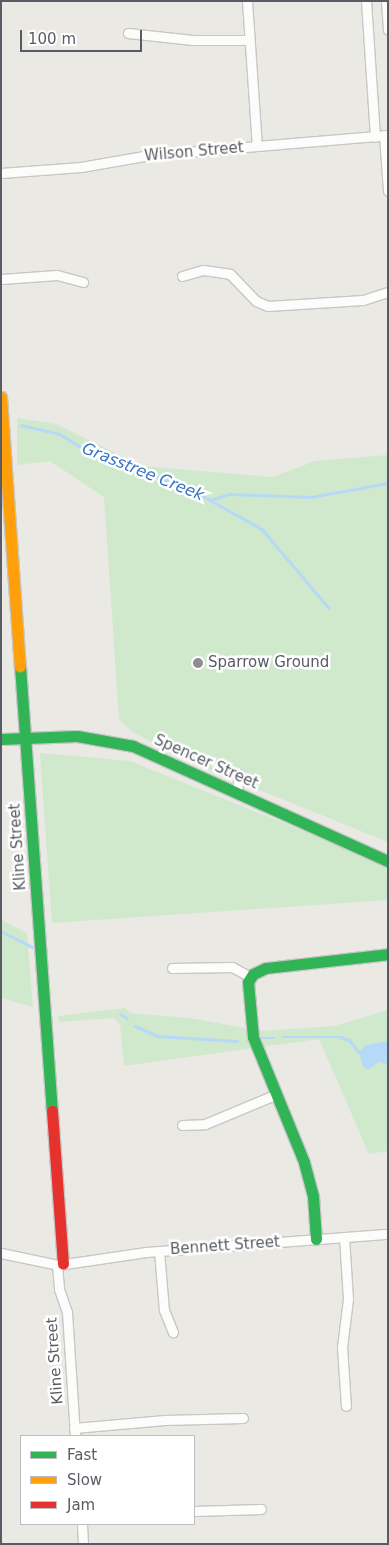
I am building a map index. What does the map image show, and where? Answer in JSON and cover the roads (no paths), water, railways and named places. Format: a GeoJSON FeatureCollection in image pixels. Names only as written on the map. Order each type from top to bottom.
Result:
{"type":"FeatureCollection","features":[{"type":"Feature","properties":{"kind":"street"},"geometry":{"type":"LineString","coordinates":[[246,1],[257,146]]}},
{"type":"Feature","properties":{"kind":"street"},"geometry":{"type":"LineString","coordinates":[[366,1],[388,191]]}},
{"type":"Feature","properties":{"kind":"street"},"geometry":{"type":"LineString","coordinates":[[386,1],[388,30]]}},
{"type":"Feature","properties":{"kind":"street"},"geometry":{"type":"LineString","coordinates":[[128,33],[193,40],[249,40]]}},
{"type":"Feature","properties":{"kind":"street","name":"Wilson Street"},"geometry":{"type":"LineString","coordinates":[[1,173],[81,167],[150,155],[382,136]]}},
{"type":"Feature","properties":{"kind":"street"},"geometry":{"type":"LineString","coordinates":[[182,276],[203,270],[230,274],[256,301],[268,306],[363,300],[388,292]]}},
{"type":"Feature","properties":{"kind":"street"},"geometry":{"type":"LineString","coordinates":[[1,279],[57,275],[82,282]]}},
{"type":"Feature","properties":{"kind":"street","name":"Kline Street"},"geometry":{"type":"LineString","coordinates":[[1,397],[26,738],[60,1264],[59,1289],[67,1312],[75,1432]]}},
{"type":"Feature","properties":{"kind":"street","name":"Spencer Street"},"geometry":{"type":"LineString","coordinates":[[1,739],[77,736],[121,743],[237,792],[388,860]]}},
{"type":"Feature","properties":{"kind":"street"},"geometry":{"type":"LineString","coordinates":[[237,792],[239,774]]}},
{"type":"Feature","properties":{"kind":"street"},"geometry":{"type":"LineString","coordinates":[[316,1239],[313,1196],[304,1162],[250,1028],[248,987],[251,977],[269,967],[388,954]]}},
{"type":"Feature","properties":{"kind":"street"},"geometry":{"type":"LineString","coordinates":[[172,968],[232,968],[251,977]]}},
{"type":"Feature","properties":{"kind":"street"},"geometry":{"type":"LineString","coordinates":[[182,1125],[203,1125],[277,1094]]}},
{"type":"Feature","properties":{"kind":"street","name":"Bennett Street"},"geometry":{"type":"LineString","coordinates":[[1,1253],[60,1264],[159,1251],[388,1234]]}},
{"type":"Feature","properties":{"kind":"street"},"geometry":{"type":"LineString","coordinates":[[344,1237],[348,1299],[342,1347],[346,1406]]}},
{"type":"Feature","properties":{"kind":"street"},"geometry":{"type":"LineString","coordinates":[[159,1251],[164,1310],[173,1332]]}},
{"type":"Feature","properties":{"kind":"street"},"geometry":{"type":"LineString","coordinates":[[75,1432],[243,1418]]}},
{"type":"Feature","properties":{"kind":"street"},"geometry":{"type":"LineString","coordinates":[[195,1511],[262,1509]]}},
{"type":"Feature","properties":{"kind":"street"},"geometry":{"type":"LineString","coordinates":[[82,1525],[83,1544]]}},
{"type":"Feature","properties":{"kind":"water"},"geometry":{"type":"Polygon","coordinates":[[[388,1041],[388,1064],[379,1062],[368,1070],[363,1067],[359,1052],[366,1045],[388,1041]]]}},
{"type":"Feature","properties":{"kind":"waterway","name":"Grasstree Creek"},"geometry":{"type":"LineString","coordinates":[[21,425],[60,434],[82,448],[114,459],[134,470],[181,485],[210,500],[230,494],[311,497],[388,483]]}},
{"type":"Feature","properties":{"kind":"waterway"},"geometry":{"type":"LineString","coordinates":[[210,500],[262,529],[329,608]]}},
{"type":"Feature","properties":{"kind":"waterway"},"geometry":{"type":"LineString","coordinates":[[1,931],[32,947]]}},
{"type":"Feature","properties":{"kind":"waterway"},"geometry":{"type":"LineString","coordinates":[[121,1014],[127,1018]]}},
{"type":"Feature","properties":{"kind":"waterway"},"geometry":{"type":"LineString","coordinates":[[135,1026],[157,1036],[237,1041]]}},
{"type":"Feature","properties":{"kind":"waterway"},"geometry":{"type":"LineString","coordinates":[[283,1037],[341,1037],[349,1040],[359,1052]]}},
{"type":"Feature","properties":{"kind":"waterway"},"geometry":{"type":"LineString","coordinates":[[262,1038],[274,1038]]}},
{"type":"Feature","properties":{"kind":"place","name":"Sparrow Ground"},"geometry":{"type":"Point","coordinates":[198,663]}}]}
